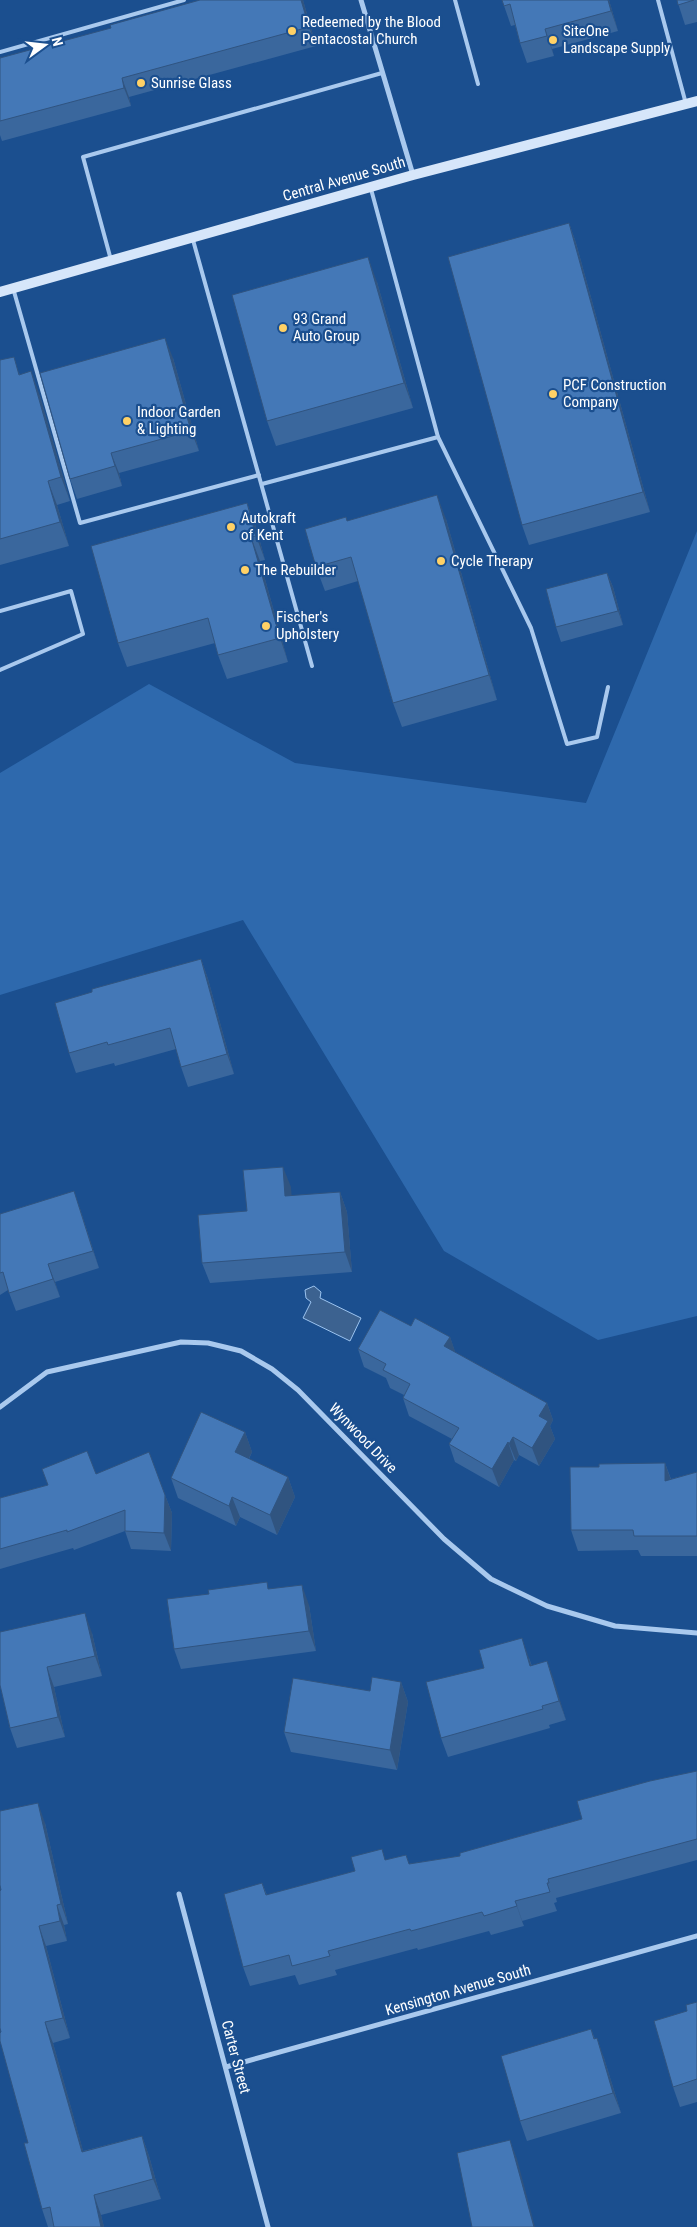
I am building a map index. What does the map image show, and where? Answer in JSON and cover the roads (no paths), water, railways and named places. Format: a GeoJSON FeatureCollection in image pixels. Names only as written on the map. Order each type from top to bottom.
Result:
{"type":"FeatureCollection","features":[{"type":"Feature","properties":{"kind":"main road","name":"Central Avenue South"},"geometry":{"type":"LineString","coordinates":[[0,292],[413,175],[697,101]]}},
{"type":"Feature","properties":{"kind":"street"},"geometry":{"type":"LineString","coordinates":[[361,0],[413,175]]}},
{"type":"Feature","properties":{"kind":"street","name":"Wynwood Drive"},"geometry":{"type":"LineString","coordinates":[[0,1407],[46,1372],[181,1342],[208,1343],[242,1351],[272,1369],[298,1390],[444,1539],[492,1579],[547,1606],[615,1626],[697,1632]]}},
{"type":"Feature","properties":{"kind":"street","name":"Carter Street"},"geometry":{"type":"LineString","coordinates":[[178,1894],[268,2227]]}},
{"type":"Feature","properties":{"kind":"street","name":"Kensington Avenue South"},"geometry":{"type":"LineString","coordinates":[[226,2068],[697,1936]]}},
{"type":"Feature","properties":{"kind":"lane"},"geometry":{"type":"LineString","coordinates":[[0,52],[184,0]]}},
{"type":"Feature","properties":{"kind":"lane"},"geometry":{"type":"LineString","coordinates":[[455,0],[478,84]]}},
{"type":"Feature","properties":{"kind":"lane"},"geometry":{"type":"LineString","coordinates":[[658,0],[686,104]]}},
{"type":"Feature","properties":{"kind":"lane"},"geometry":{"type":"LineString","coordinates":[[111,260],[84,156],[382,73]]}},
{"type":"Feature","properties":{"kind":"lane"},"geometry":{"type":"LineString","coordinates":[[370,187],[438,437],[531,628],[567,744],[596,737],[608,687]]}},
{"type":"Feature","properties":{"kind":"lane"},"geometry":{"type":"LineString","coordinates":[[192,238],[312,666]]}},
{"type":"Feature","properties":{"kind":"lane"},"geometry":{"type":"LineString","coordinates":[[13,288],[80,523],[259,475]]}},
{"type":"Feature","properties":{"kind":"lane"},"geometry":{"type":"LineString","coordinates":[[262,484],[438,437]]}},
{"type":"Feature","properties":{"kind":"lane"},"geometry":{"type":"LineString","coordinates":[[0,611],[71,591],[82,634],[0,670]]}},
{"type":"Feature","properties":{"kind":"place","name":"Redeemed by the Blood Pentacostal Church"},"geometry":{"type":"Point","coordinates":[292,31]}},
{"type":"Feature","properties":{"kind":"place","name":"SiteOne Landscape Supply"},"geometry":{"type":"Point","coordinates":[553,40]}},
{"type":"Feature","properties":{"kind":"place","name":"Sunrise Glass"},"geometry":{"type":"Point","coordinates":[141,83]}},
{"type":"Feature","properties":{"kind":"place","name":"93 Grand Auto Group"},"geometry":{"type":"Point","coordinates":[283,328]}},
{"type":"Feature","properties":{"kind":"place","name":"PCF Construction Company"},"geometry":{"type":"Point","coordinates":[553,394]}},
{"type":"Feature","properties":{"kind":"place","name":"Indoor Garden & Lighting"},"geometry":{"type":"Point","coordinates":[127,421]}},
{"type":"Feature","properties":{"kind":"place","name":"Autokraft of Kent"},"geometry":{"type":"Point","coordinates":[231,527]}},
{"type":"Feature","properties":{"kind":"place","name":"Cycle Therapy"},"geometry":{"type":"Point","coordinates":[441,561]}},
{"type":"Feature","properties":{"kind":"place","name":"The Rebuilder"},"geometry":{"type":"Point","coordinates":[245,570]}},
{"type":"Feature","properties":{"kind":"place","name":"Fischer's Upholstery"},"geometry":{"type":"Point","coordinates":[266,626]}}]}
